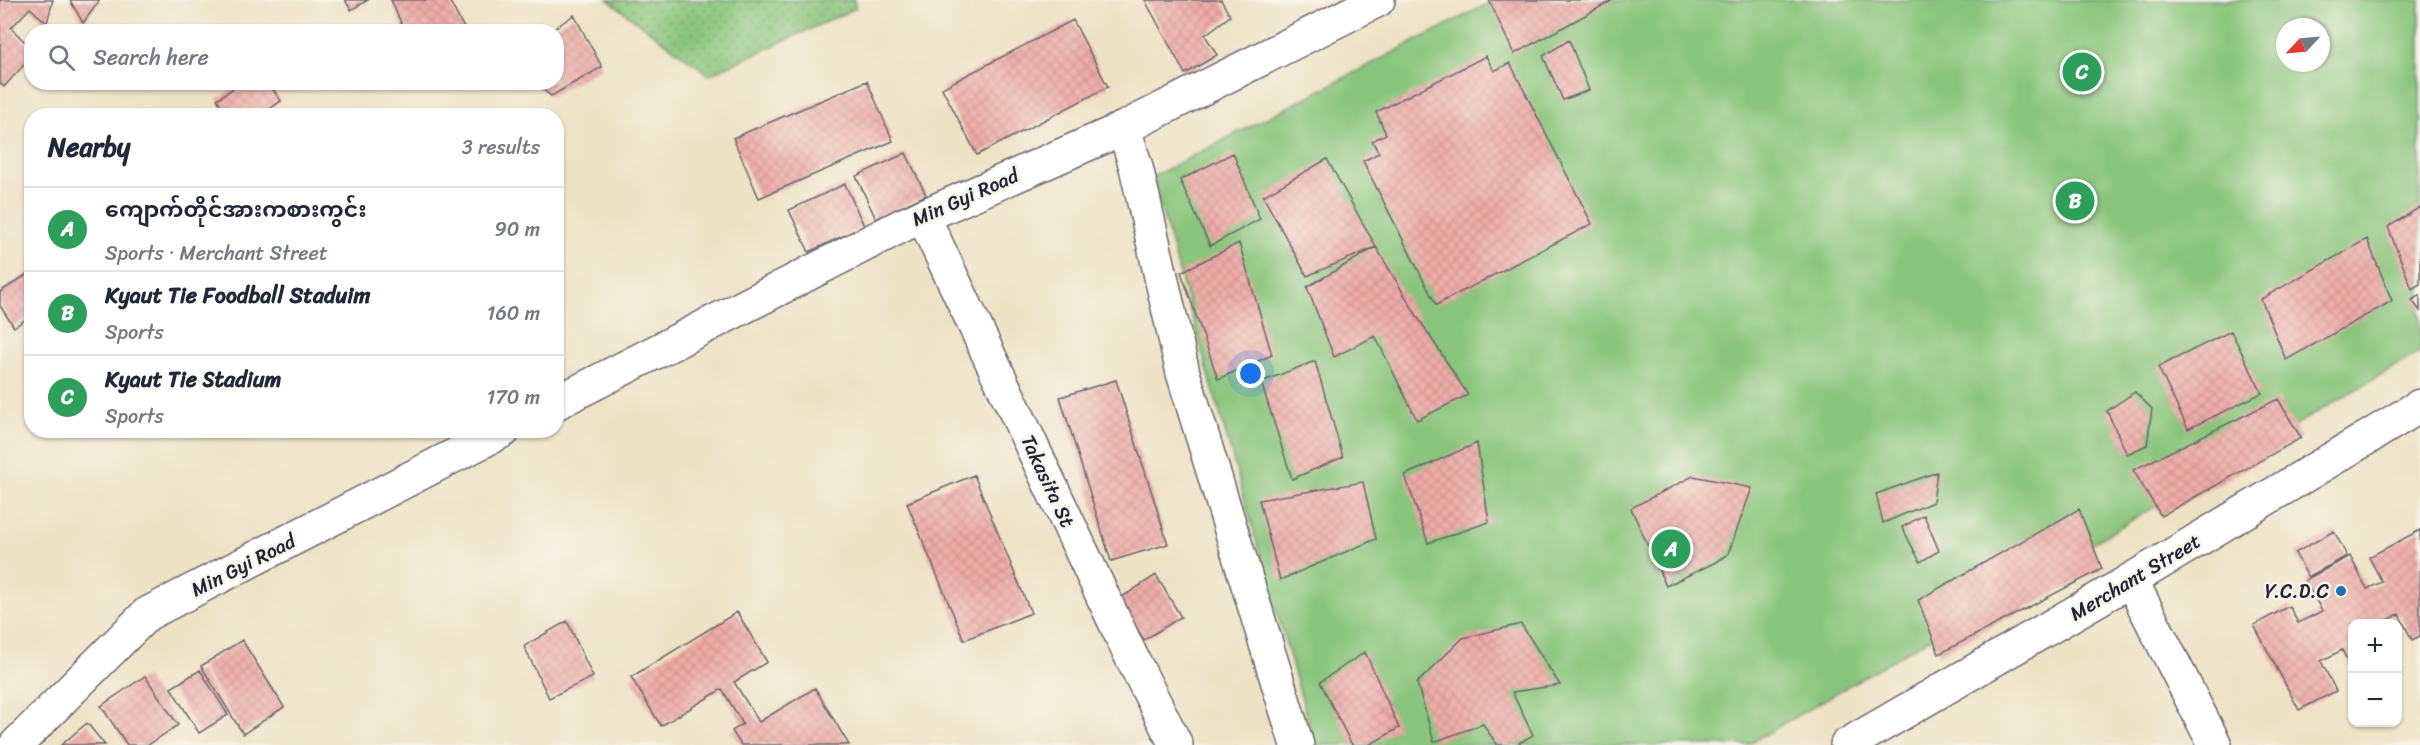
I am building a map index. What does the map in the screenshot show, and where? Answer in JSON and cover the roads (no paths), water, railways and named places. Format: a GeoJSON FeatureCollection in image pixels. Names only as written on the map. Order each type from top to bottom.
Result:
{"type":"FeatureCollection","features":[{"type":"Feature","properties":{"kind":"main road","name":"Min Gyi Road"},"geometry":{"type":"LineString","coordinates":[[564,399],[923,216],[1124,128],[1378,0]]}},
{"type":"Feature","properties":{"kind":"main road"},"geometry":{"type":"LineString","coordinates":[[1124,128],[1136,166],[1183,373],[1297,745]]}},
{"type":"Feature","properties":{"kind":"main road","name":"Takasita St"},"geometry":{"type":"LineString","coordinates":[[923,216],[1127,648],[1176,745]]}},
{"type":"Feature","properties":{"kind":"main road","name":"Merchant Street"},"geometry":{"type":"LineString","coordinates":[[1847,745],[2131,580],[2420,406]]}},
{"type":"Feature","properties":{"kind":"main road","name":"Min Gyi Road"},"geometry":{"type":"LineString","coordinates":[[16,745],[147,614],[488,438]]}},
{"type":"Feature","properties":{"kind":"main road"},"geometry":{"type":"LineString","coordinates":[[2131,580],[2215,745]]}},
{"type":"Feature","properties":{"kind":"place","name":"Kyaut Tie Stadium"},"geometry":{"type":"Point","coordinates":[2082,72]}},
{"type":"Feature","properties":{"kind":"place","name":"Kyaut Tie Foodball Staduim"},"geometry":{"type":"Point","coordinates":[2075,201]}},
{"type":"Feature","properties":{"kind":"place","name":"ကျောက်တိုင်အားကစားကွင်း"},"geometry":{"type":"Point","coordinates":[1671,549]}},
{"type":"Feature","properties":{"kind":"place","name":"Y.C.D.C"},"geometry":{"type":"Point","coordinates":[2341,591]}}]}
